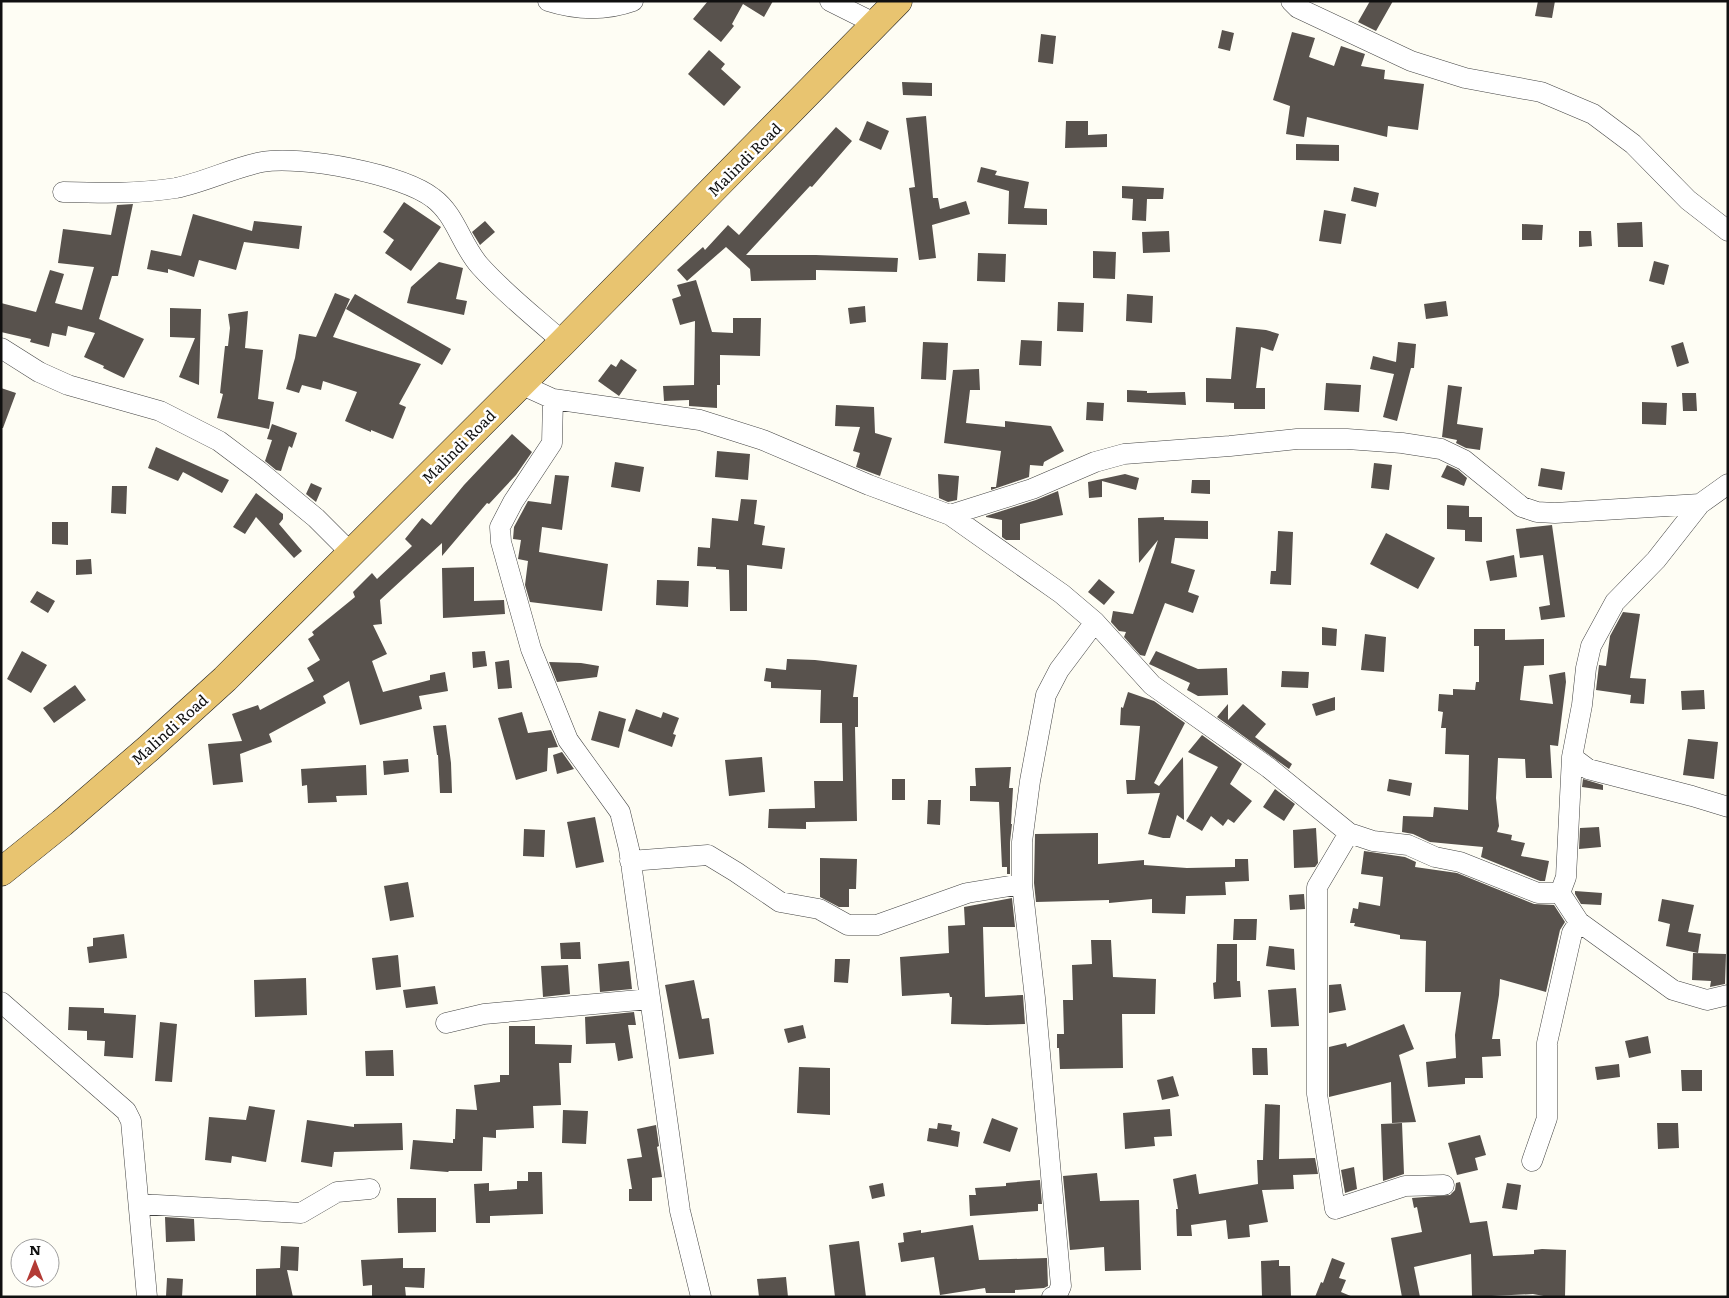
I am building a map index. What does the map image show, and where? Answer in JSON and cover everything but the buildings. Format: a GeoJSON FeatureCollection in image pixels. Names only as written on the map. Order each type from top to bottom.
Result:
{"type":"FeatureCollection","features":[{"type":"Feature","properties":{"kind":"highway","name":"Malindi Road"},"geometry":{"type":"LineString","coordinates":[[1,872],[62,823],[218,686],[563,342],[898,1]]}},
{"type":"Feature","properties":{"kind":"street"},"geometry":{"type":"LineString","coordinates":[[548,1],[571,7],[595,8],[614,7],[633,1]]}},
{"type":"Feature","properties":{"kind":"street"},"geometry":{"type":"LineString","coordinates":[[830,1],[876,24]]}},
{"type":"Feature","properties":{"kind":"street"},"geometry":{"type":"LineString","coordinates":[[1291,1],[1298,8],[1411,62],[1465,78],[1541,92],[1592,114],[1634,144],[1688,200],[1728,231]]}},
{"type":"Feature","properties":{"kind":"street"},"geometry":{"type":"LineString","coordinates":[[63,192],[126,193],[175,188],[194,184],[233,169],[264,162],[300,160],[345,167],[385,178],[418,188],[444,206],[455,223],[468,250],[479,265],[563,342]]}},
{"type":"Feature","properties":{"kind":"street"},"geometry":{"type":"LineString","coordinates":[[1,348],[38,372],[68,385],[160,411],[219,441],[316,518],[351,553]]}},
{"type":"Feature","properties":{"kind":"street"},"geometry":{"type":"LineString","coordinates":[[520,384],[552,399],[700,420],[763,440],[869,485],[950,515],[1062,594],[1095,622],[1152,685],[1269,768],[1349,833],[1373,841],[1408,845],[1435,857],[1460,862],[1538,893],[1560,893]]}},
{"type":"Feature","properties":{"kind":"street"},"geometry":{"type":"LineString","coordinates":[[552,399],[552,444],[513,502],[500,527],[501,542],[531,649],[568,740],[620,812],[630,861],[680,1211],[701,1297]]}},
{"type":"Feature","properties":{"kind":"street"},"geometry":{"type":"LineString","coordinates":[[950,515],[1032,489],[1095,462],[1124,454],[1305,439],[1347,438],[1441,449],[1464,460],[1522,507],[1537,512],[1555,513],[1700,504]]}},
{"type":"Feature","properties":{"kind":"street"},"geometry":{"type":"LineString","coordinates":[[1560,893],[1566,877],[1572,757],[1591,646],[1615,602],[1656,560],[1700,504],[1728,484]]}},
{"type":"Feature","properties":{"kind":"street"},"geometry":{"type":"LineString","coordinates":[[1052,1297],[1058,1296],[1061,1286],[1036,1008],[1022,884],[1022,842],[1030,781],[1046,696],[1059,670],[1095,622]]}},
{"type":"Feature","properties":{"kind":"street"},"geometry":{"type":"LineString","coordinates":[[1572,757],[1588,769],[1728,807]]}},
{"type":"Feature","properties":{"kind":"street"},"geometry":{"type":"LineString","coordinates":[[1349,833],[1317,887],[1317,1094],[1334,1209],[1405,1186],[1444,1184]]}},
{"type":"Feature","properties":{"kind":"street"},"geometry":{"type":"LineString","coordinates":[[630,861],[708,855],[780,902],[819,909],[848,925],[877,925],[967,893],[1022,884]]}},
{"type":"Feature","properties":{"kind":"street"},"geometry":{"type":"LineString","coordinates":[[1560,893],[1579,922],[1673,990],[1707,1000],[1728,995]]}},
{"type":"Feature","properties":{"kind":"street"},"geometry":{"type":"LineString","coordinates":[[1532,1161],[1547,1118],[1547,1044],[1572,933],[1579,922]]}},
{"type":"Feature","properties":{"kind":"street"},"geometry":{"type":"LineString","coordinates":[[446,1023],[484,1014],[650,999]]}},
{"type":"Feature","properties":{"kind":"street"},"geometry":{"type":"LineString","coordinates":[[1,1002],[126,1111],[132,1121],[147,1297]]}},
{"type":"Feature","properties":{"kind":"street"},"geometry":{"type":"LineString","coordinates":[[139,1204],[301,1212],[338,1192],[370,1189]]}}]}
